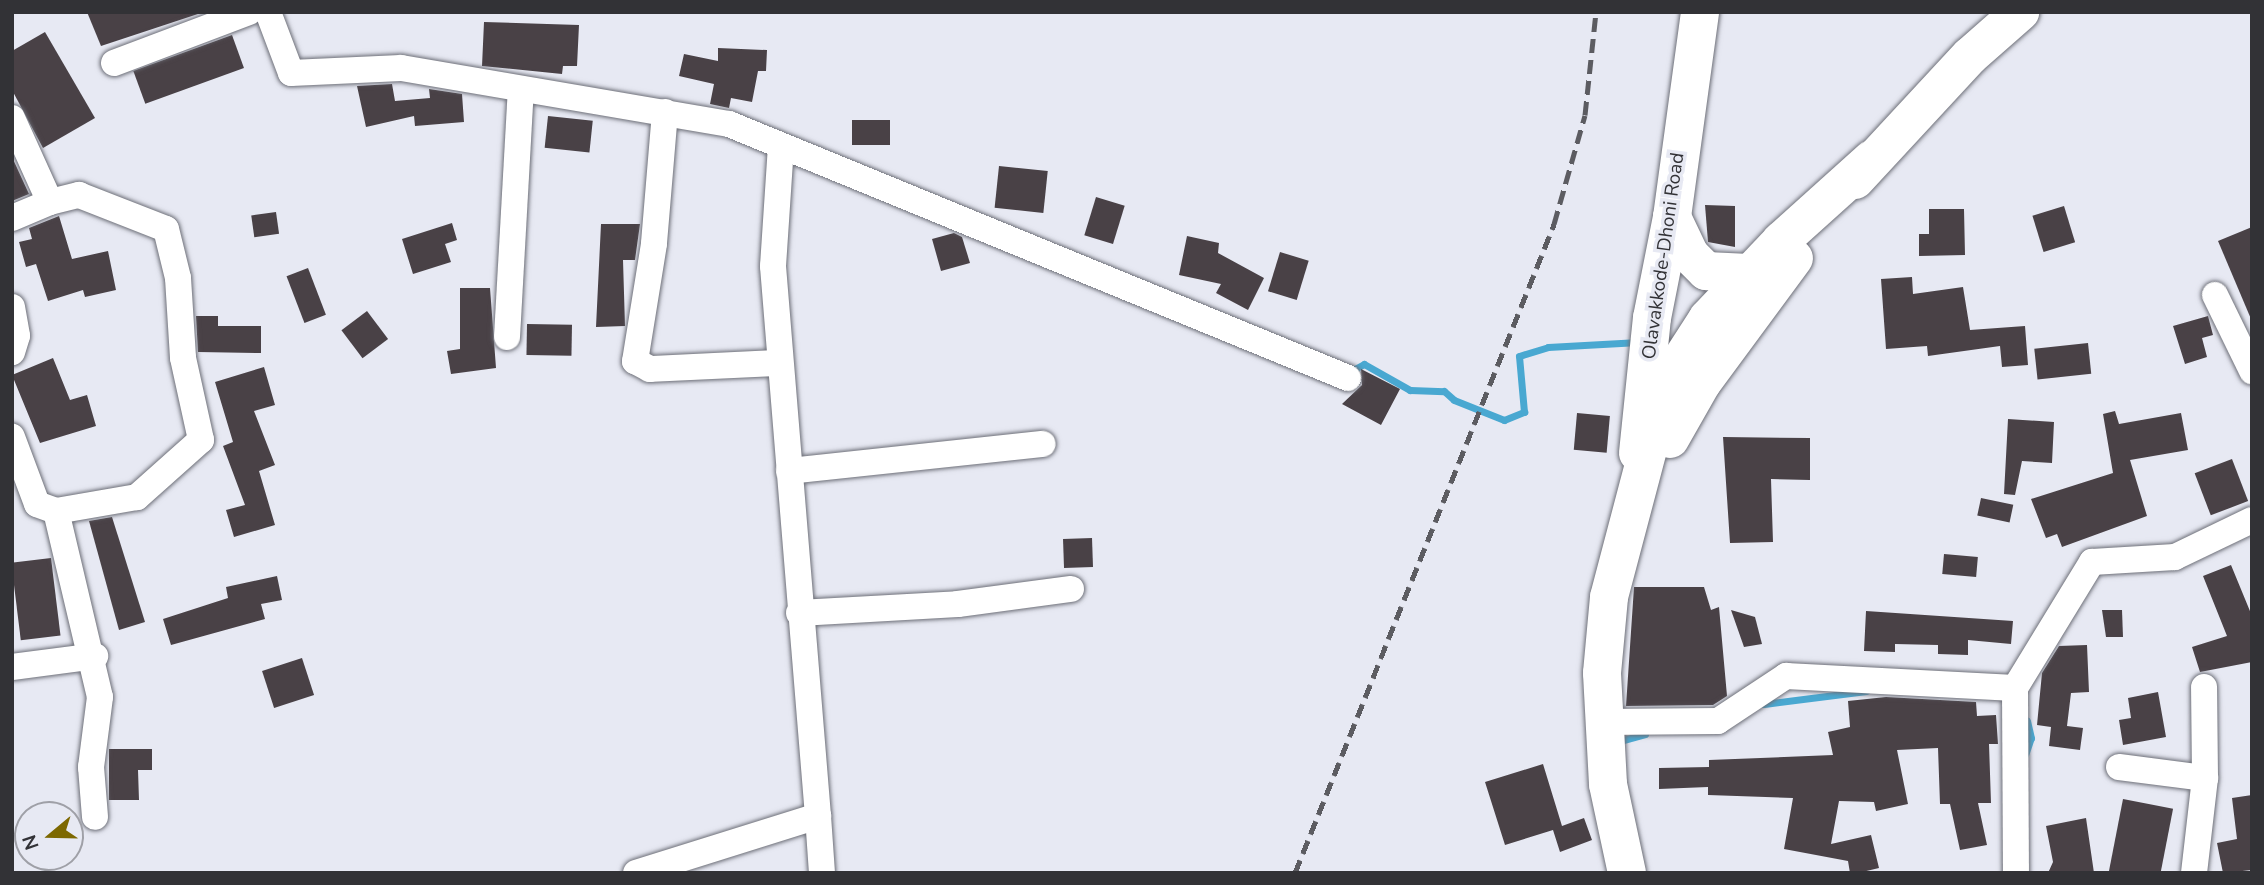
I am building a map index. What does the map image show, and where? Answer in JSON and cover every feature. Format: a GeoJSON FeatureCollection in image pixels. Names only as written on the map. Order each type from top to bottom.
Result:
{"type":"FeatureCollection","features":[{"type":"Feature","properties":{"kind":"main road","name":"Olavakkode-Dhoni Road"},"geometry":{"type":"LineString","coordinates":[[1634,500],[1652,318],[1672,217],[1700,12]]}},
{"type":"Feature","properties":{"kind":"main road"},"geometry":{"type":"LineString","coordinates":[[1627,873],[1608,784],[1602,722],[1609,597],[1634,500],[1677,366],[1708,318],[1749,274],[1872,159],[2020,12]]}},
{"type":"Feature","properties":{"kind":"main road"},"geometry":{"type":"LineString","coordinates":[[1634,500],[1702,383],[1872,159]]}},
{"type":"Feature","properties":{"kind":"main road"},"geometry":{"type":"LineString","coordinates":[[1672,217],[1690,255],[1706,271],[1749,274]]}},
{"type":"Feature","properties":{"kind":"street"},"geometry":{"type":"LineString","coordinates":[[114,63],[249,12]]}},
{"type":"Feature","properties":{"kind":"street"},"geometry":{"type":"LineString","coordinates":[[268,12],[291,73],[401,68],[729,124],[1348,378]]}},
{"type":"Feature","properties":{"kind":"street"},"geometry":{"type":"LineString","coordinates":[[507,337],[521,89]]}},
{"type":"Feature","properties":{"kind":"street"},"geometry":{"type":"LineString","coordinates":[[666,112],[654,244],[635,362],[650,369],[779,363]]}},
{"type":"Feature","properties":{"kind":"street"},"geometry":{"type":"LineString","coordinates":[[12,118],[50,202]]}},
{"type":"Feature","properties":{"kind":"street"},"geometry":{"type":"LineString","coordinates":[[781,146],[774,266],[779,363],[822,873]]}},
{"type":"Feature","properties":{"kind":"street"},"geometry":{"type":"LineString","coordinates":[[12,218],[50,202],[79,195],[166,229],[178,278],[183,358],[201,440],[137,497],[56,511],[37,504],[12,437]]}},
{"type":"Feature","properties":{"kind":"street"},"geometry":{"type":"LineString","coordinates":[[2215,295],[2252,371]]}},
{"type":"Feature","properties":{"kind":"street"},"geometry":{"type":"LineString","coordinates":[[12,307],[17,336],[12,352]]}},
{"type":"Feature","properties":{"kind":"street"},"geometry":{"type":"LineString","coordinates":[[789,471],[1043,444]]}},
{"type":"Feature","properties":{"kind":"street"},"geometry":{"type":"LineString","coordinates":[[56,511],[94,656],[100,697],[91,768],[95,817]]}},
{"type":"Feature","properties":{"kind":"street"},"geometry":{"type":"LineString","coordinates":[[2016,873],[2015,688],[2092,562],[2175,557],[2252,520]]}},
{"type":"Feature","properties":{"kind":"street"},"geometry":{"type":"LineString","coordinates":[[799,613],[958,604],[1071,589]]}},
{"type":"Feature","properties":{"kind":"street"},"geometry":{"type":"LineString","coordinates":[[12,667],[94,656]]}},
{"type":"Feature","properties":{"kind":"street"},"geometry":{"type":"LineString","coordinates":[[1602,722],[1718,721],[1786,676],[2015,688]]}},
{"type":"Feature","properties":{"kind":"street"},"geometry":{"type":"LineString","coordinates":[[2194,873],[2205,778],[2204,687]]}},
{"type":"Feature","properties":{"kind":"street"},"geometry":{"type":"LineString","coordinates":[[2119,767],[2205,778]]}},
{"type":"Feature","properties":{"kind":"street"},"geometry":{"type":"LineString","coordinates":[[636,873],[818,816]]}},
{"type":"Feature","properties":{"kind":"building"},"geometry":{"type":"Polygon","coordinates":[[[87,12],[204,12],[101,46],[87,12]]]}},
{"type":"Feature","properties":{"kind":"building"},"geometry":{"type":"Polygon","coordinates":[[[484,22],[579,25],[577,66],[563,66],[562,74],[482,66],[484,22]]]}},
{"type":"Feature","properties":{"kind":"building"},"geometry":{"type":"Polygon","coordinates":[[[45,32],[95,118],[43,148],[12,90],[12,51],[45,32]]]}},
{"type":"Feature","properties":{"kind":"building"},"geometry":{"type":"Polygon","coordinates":[[[232,35],[244,68],[145,104],[133,71],[232,35]]]}},
{"type":"Feature","properties":{"kind":"building"},"geometry":{"type":"Polygon","coordinates":[[[718,48],[767,50],[766,71],[758,71],[752,102],[731,98],[729,108],[710,104],[714,84],[679,76],[684,54],[718,61],[718,48]]]}},
{"type":"Feature","properties":{"kind":"building"},"geometry":{"type":"Polygon","coordinates":[[[392,84],[395,101],[430,98],[429,89],[462,94],[464,122],[415,126],[414,116],[366,127],[357,86],[392,84]]]}},
{"type":"Feature","properties":{"kind":"building"},"geometry":{"type":"Polygon","coordinates":[[[548,116],[593,121],[589,153],[545,148],[548,116]]]}},
{"type":"Feature","properties":{"kind":"building"},"geometry":{"type":"Polygon","coordinates":[[[852,120],[890,120],[890,145],[852,145],[852,120]]]}},
{"type":"Feature","properties":{"kind":"building"},"geometry":{"type":"Polygon","coordinates":[[[12,157],[29,194],[12,201],[12,157]]]}},
{"type":"Feature","properties":{"kind":"building"},"geometry":{"type":"Polygon","coordinates":[[[999,166],[1048,171],[1043,213],[995,208],[999,166]]]}},
{"type":"Feature","properties":{"kind":"building"},"geometry":{"type":"Polygon","coordinates":[[[1096,197],[1125,206],[1113,244],[1084,235],[1096,197]]]}},
{"type":"Feature","properties":{"kind":"building"},"geometry":{"type":"Polygon","coordinates":[[[1705,205],[1735,206],[1735,247],[1708,242],[1705,205]]]}},
{"type":"Feature","properties":{"kind":"building"},"geometry":{"type":"Polygon","coordinates":[[[2064,206],[2075,242],[2044,252],[2032,216],[2064,206]]]}},
{"type":"Feature","properties":{"kind":"building"},"geometry":{"type":"Polygon","coordinates":[[[1929,209],[1964,209],[1965,255],[1919,256],[1919,234],[1929,234],[1929,209]]]}},
{"type":"Feature","properties":{"kind":"building"},"geometry":{"type":"Polygon","coordinates":[[[276,212],[279,234],[254,237],[251,215],[276,212]]]}},
{"type":"Feature","properties":{"kind":"building"},"geometry":{"type":"Polygon","coordinates":[[[59,216],[72,259],[108,251],[116,290],[85,297],[83,290],[48,301],[36,264],[26,267],[19,242],[32,239],[29,228],[59,216]]]}},
{"type":"Feature","properties":{"kind":"building"},"geometry":{"type":"Polygon","coordinates":[[[452,223],[457,240],[445,244],[451,262],[413,274],[402,239],[452,223]]]}},
{"type":"Feature","properties":{"kind":"building"},"geometry":{"type":"Polygon","coordinates":[[[601,224],[640,224],[635,260],[623,260],[625,326],[596,327],[601,224]]]}},
{"type":"Feature","properties":{"kind":"building"},"geometry":{"type":"Polygon","coordinates":[[[2252,227],[2252,318],[2251,319],[2218,241],[2252,227]]]}},
{"type":"Feature","properties":{"kind":"building"},"geometry":{"type":"Polygon","coordinates":[[[954,233],[962,237],[970,263],[941,271],[932,239],[954,233]]]}},
{"type":"Feature","properties":{"kind":"building"},"geometry":{"type":"Polygon","coordinates":[[[1187,236],[1219,243],[1218,253],[1264,278],[1248,310],[1216,293],[1221,284],[1179,275],[1187,236]]]}},
{"type":"Feature","properties":{"kind":"building"},"geometry":{"type":"Polygon","coordinates":[[[1280,252],[1309,261],[1297,300],[1268,291],[1280,252]]]}},
{"type":"Feature","properties":{"kind":"building"},"geometry":{"type":"Polygon","coordinates":[[[308,268],[326,315],[304,323],[287,276],[308,268]]]}},
{"type":"Feature","properties":{"kind":"building"},"geometry":{"type":"Polygon","coordinates":[[[1912,277],[1913,294],[1963,287],[1970,330],[2025,326],[2028,365],[2002,367],[2000,346],[1928,356],[1927,346],[1886,349],[1881,279],[1912,277]]]}},
{"type":"Feature","properties":{"kind":"building"},"geometry":{"type":"Polygon","coordinates":[[[460,288],[490,288],[496,368],[451,374],[447,351],[460,349],[460,288]]]}},
{"type":"Feature","properties":{"kind":"building"},"geometry":{"type":"Polygon","coordinates":[[[367,311],[388,339],[363,358],[341,330],[367,311]]]}},
{"type":"Feature","properties":{"kind":"building"},"geometry":{"type":"Polygon","coordinates":[[[196,316],[218,316],[218,326],[261,326],[261,353],[198,352],[196,316]]]}},
{"type":"Feature","properties":{"kind":"building"},"geometry":{"type":"Polygon","coordinates":[[[2208,316],[2213,335],[2202,338],[2207,357],[2185,364],[2173,326],[2208,316]]]}},
{"type":"Feature","properties":{"kind":"building"},"geometry":{"type":"Polygon","coordinates":[[[527,324],[572,325],[571,356],[526,355],[527,324]]]}},
{"type":"Feature","properties":{"kind":"building"},"geometry":{"type":"Polygon","coordinates":[[[2088,343],[2091,374],[2038,379],[2034,349],[2088,343]]]}},
{"type":"Feature","properties":{"kind":"building"},"geometry":{"type":"Polygon","coordinates":[[[53,358],[70,400],[87,395],[96,426],[40,443],[12,375],[53,358]]]}},
{"type":"Feature","properties":{"kind":"building"},"geometry":{"type":"Polygon","coordinates":[[[264,367],[275,405],[254,411],[275,465],[259,471],[275,525],[234,537],[226,510],[245,505],[223,446],[233,442],[215,382],[264,367]]]}},
{"type":"Feature","properties":{"kind":"building"},"geometry":{"type":"Polygon","coordinates":[[[1361,369],[1400,389],[1381,425],[1342,404],[1362,385],[1361,369]]]}},
{"type":"Feature","properties":{"kind":"building"},"geometry":{"type":"Polygon","coordinates":[[[2115,411],[2119,424],[2181,413],[2188,450],[2130,460],[2147,516],[2062,547],[2057,534],[2046,538],[2031,499],[2113,473],[2103,414],[2115,411]]]}},
{"type":"Feature","properties":{"kind":"building"},"geometry":{"type":"Polygon","coordinates":[[[1577,413],[1610,416],[1607,453],[1574,450],[1577,413]]]}},
{"type":"Feature","properties":{"kind":"building"},"geometry":{"type":"Polygon","coordinates":[[[2008,419],[2054,422],[2052,463],[2022,461],[2015,495],[2004,494],[2008,419]]]}},
{"type":"Feature","properties":{"kind":"building"},"geometry":{"type":"Polygon","coordinates":[[[1723,437],[1810,438],[1810,480],[1771,479],[1773,542],[1730,543],[1723,437]]]}},
{"type":"Feature","properties":{"kind":"building"},"geometry":{"type":"Polygon","coordinates":[[[2232,459],[2248,501],[2211,515],[2195,473],[2232,459]]]}},
{"type":"Feature","properties":{"kind":"building"},"geometry":{"type":"Polygon","coordinates":[[[1981,498],[2013,505],[2010,522],[1977,516],[1981,498]]]}},
{"type":"Feature","properties":{"kind":"building"},"geometry":{"type":"Polygon","coordinates":[[[112,517],[145,622],[119,630],[89,521],[112,517]]]}},
{"type":"Feature","properties":{"kind":"building"},"geometry":{"type":"Polygon","coordinates":[[[1092,538],[1093,567],[1064,568],[1063,539],[1092,538]]]}},
{"type":"Feature","properties":{"kind":"building"},"geometry":{"type":"Polygon","coordinates":[[[1944,554],[1978,557],[1976,577],[1942,574],[1944,554]]]}},
{"type":"Feature","properties":{"kind":"building"},"geometry":{"type":"Polygon","coordinates":[[[51,558],[61,635],[21,640],[12,563],[51,558]]]}},
{"type":"Feature","properties":{"kind":"building"},"geometry":{"type":"Polygon","coordinates":[[[2231,565],[2252,616],[2252,662],[2200,672],[2192,647],[2227,636],[2203,576],[2231,565]]]}},
{"type":"Feature","properties":{"kind":"building"},"geometry":{"type":"Polygon","coordinates":[[[277,576],[282,600],[261,604],[265,619],[171,645],[163,619],[228,598],[226,587],[277,576]]]}},
{"type":"Feature","properties":{"kind":"building"},"geometry":{"type":"Polygon","coordinates":[[[1634,587],[1704,587],[1711,610],[1719,607],[1727,696],[1713,705],[1626,706],[1634,587]]]}},
{"type":"Feature","properties":{"kind":"building"},"geometry":{"type":"Polygon","coordinates":[[[1731,610],[1755,617],[1762,644],[1744,647],[1731,610]]]}},
{"type":"Feature","properties":{"kind":"building"},"geometry":{"type":"Polygon","coordinates":[[[2102,610],[2122,610],[2123,637],[2106,637],[2102,610]]]}},
{"type":"Feature","properties":{"kind":"building"},"geometry":{"type":"Polygon","coordinates":[[[1866,611],[2013,621],[2011,644],[1968,640],[1968,655],[1938,654],[1938,645],[1895,644],[1895,652],[1864,651],[1866,611]]]}},
{"type":"Feature","properties":{"kind":"building"},"geometry":{"type":"Polygon","coordinates":[[[2087,645],[2089,692],[2071,693],[2067,726],[2083,728],[2080,750],[2049,746],[2051,727],[2037,725],[2042,673],[2059,646],[2087,645]]]}},
{"type":"Feature","properties":{"kind":"building"},"geometry":{"type":"Polygon","coordinates":[[[302,658],[314,695],[274,708],[262,671],[302,658]]]}},
{"type":"Feature","properties":{"kind":"building"},"geometry":{"type":"Polygon","coordinates":[[[2158,692],[2166,737],[2123,745],[2119,720],[2131,718],[2128,698],[2158,692]]]}},
{"type":"Feature","properties":{"kind":"building"},"geometry":{"type":"Polygon","coordinates":[[[1886,697],[1976,702],[1977,716],[1996,715],[1998,744],[1989,744],[1991,803],[1978,803],[1987,845],[1960,850],[1950,804],[1940,804],[1938,748],[1897,750],[1908,804],[1876,811],[1874,802],[1839,801],[1831,844],[1871,835],[1879,868],[1858,873],[1850,873],[1848,861],[1784,849],[1793,798],[1708,795],[1708,787],[1659,789],[1659,768],[1709,767],[1709,760],[1833,755],[1828,732],[1850,727],[1848,701],[1886,697]]]}},
{"type":"Feature","properties":{"kind":"building"},"geometry":{"type":"Polygon","coordinates":[[[109,749],[152,749],[152,770],[138,770],[139,800],[109,800],[109,749]]]}},
{"type":"Feature","properties":{"kind":"building"},"geometry":{"type":"Polygon","coordinates":[[[1543,764],[1562,826],[1584,818],[1592,840],[1560,852],[1553,830],[1505,845],[1485,782],[1543,764]]]}},
{"type":"Feature","properties":{"kind":"building"},"geometry":{"type":"Polygon","coordinates":[[[2252,795],[2252,870],[2223,873],[2217,843],[2237,839],[2232,798],[2252,795]]]}},
{"type":"Feature","properties":{"kind":"building"},"geometry":{"type":"Polygon","coordinates":[[[2123,799],[2173,809],[2161,873],[2109,873],[2123,799]]]}},
{"type":"Feature","properties":{"kind":"building"},"geometry":{"type":"Polygon","coordinates":[[[2086,818],[2094,873],[2048,873],[2053,862],[2046,826],[2086,818]]]}},
{"type":"Feature","properties":{"kind":"waterway"},"geometry":{"type":"LineString","coordinates":[[1349,372],[1364,364],[1410,390],[1444,391],[1454,400],[1504,420],[1524,412],[1519,356],[1548,347],[1639,342]]}},
{"type":"Feature","properties":{"kind":"waterway"},"geometry":{"type":"LineString","coordinates":[[1764,704],[1866,691]]}},
{"type":"Feature","properties":{"kind":"waterway"},"geometry":{"type":"LineString","coordinates":[[2025,755],[2031,738],[2027,720]]}},
{"type":"Feature","properties":{"kind":"waterway"},"geometry":{"type":"LineString","coordinates":[[1616,742],[1645,734]]}},
{"type":"Feature","properties":{"kind":"railway"},"geometry":{"type":"LineString","coordinates":[[1295,873],[1554,224],[1585,115],[1596,12]]}}]}
